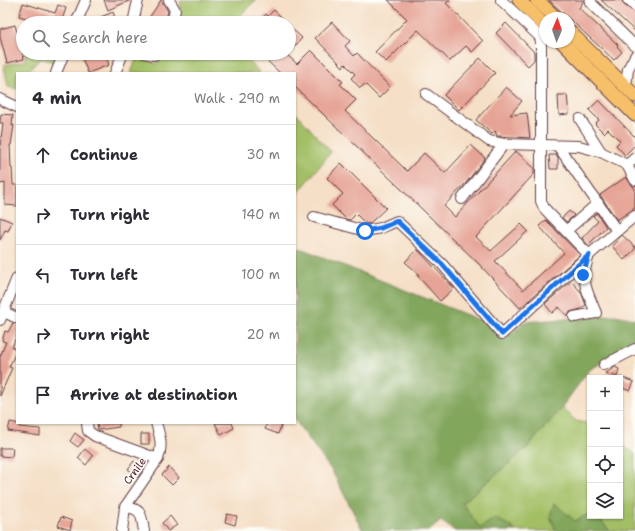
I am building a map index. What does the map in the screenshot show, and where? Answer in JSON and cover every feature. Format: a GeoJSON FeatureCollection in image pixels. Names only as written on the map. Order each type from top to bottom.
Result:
{"type":"FeatureCollection","features":[{"type":"Feature","properties":{"kind":"main road"},"geometry":{"type":"LineString","coordinates":[[519,0],[539,20]]}},
{"type":"Feature","properties":{"kind":"main road"},"geometry":{"type":"LineString","coordinates":[[537,0],[550,12]]}},
{"type":"Feature","properties":{"kind":"main road"},"geometry":{"type":"LineString","coordinates":[[575,37],[630,91]]}},
{"type":"Feature","properties":{"kind":"main road"},"geometry":{"type":"LineString","coordinates":[[568,48],[635,114]]}},
{"type":"Feature","properties":{"kind":"street"},"geometry":{"type":"LineString","coordinates":[[79,16],[86,0]]}},
{"type":"Feature","properties":{"kind":"street"},"geometry":{"type":"LineString","coordinates":[[135,16],[138,0]]}},
{"type":"Feature","properties":{"kind":"street"},"geometry":{"type":"LineString","coordinates":[[169,0],[175,10],[174,16]]}},
{"type":"Feature","properties":{"kind":"street"},"geometry":{"type":"LineString","coordinates":[[501,0],[539,36],[541,41],[541,201],[544,208],[589,255]]}},
{"type":"Feature","properties":{"kind":"street"},"geometry":{"type":"LineString","coordinates":[[591,0],[590,2],[635,46]]}},
{"type":"Feature","properties":{"kind":"street"},"geometry":{"type":"LineString","coordinates":[[628,0],[635,6]]}},
{"type":"Feature","properties":{"kind":"street"},"geometry":{"type":"LineString","coordinates":[[630,91],[628,69],[635,56]]}},
{"type":"Feature","properties":{"kind":"street"},"geometry":{"type":"LineString","coordinates":[[56,72],[61,60]]}},
{"type":"Feature","properties":{"kind":"street"},"geometry":{"type":"LineString","coordinates":[[115,72],[120,60]]}},
{"type":"Feature","properties":{"kind":"street"},"geometry":{"type":"LineString","coordinates":[[426,94],[489,141],[504,144],[579,146],[601,152],[627,165],[635,180]]}},
{"type":"Feature","properties":{"kind":"street"},"geometry":{"type":"LineString","coordinates":[[0,99],[16,107]]}},
{"type":"Feature","properties":{"kind":"street"},"geometry":{"type":"LineString","coordinates":[[580,119],[601,152]]}},
{"type":"Feature","properties":{"kind":"street"},"geometry":{"type":"LineString","coordinates":[[462,199],[504,144]]}},
{"type":"Feature","properties":{"kind":"street"},"geometry":{"type":"LineString","coordinates":[[558,146],[618,231]]}},
{"type":"Feature","properties":{"kind":"street"},"geometry":{"type":"LineString","coordinates":[[627,165],[635,158]]}},
{"type":"Feature","properties":{"kind":"street"},"geometry":{"type":"LineString","coordinates":[[566,231],[598,203]]}},
{"type":"Feature","properties":{"kind":"street"},"geometry":{"type":"LineString","coordinates":[[314,217],[365,231],[381,228],[397,221],[442,264],[502,334],[589,255],[635,216]]}},
{"type":"Feature","properties":{"kind":"street"},"geometry":{"type":"LineString","coordinates":[[574,317],[596,313],[584,284],[584,268],[589,255]]}},
{"type":"Feature","properties":{"kind":"street"},"geometry":{"type":"LineString","coordinates":[[16,281],[2,316],[16,318]]}},
{"type":"Feature","properties":{"kind":"street"},"geometry":{"type":"LineString","coordinates":[[604,365],[635,349]]}},
{"type":"Feature","properties":{"kind":"street"},"geometry":{"type":"LineString","coordinates":[[87,424],[88,432],[94,436],[158,459]]}},
{"type":"Feature","properties":{"kind":"street","name":"Crnile"},"geometry":{"type":"LineString","coordinates":[[122,531],[125,507],[158,459],[161,442],[156,424]]}},
{"type":"Feature","properties":{"kind":"street"},"geometry":{"type":"LineString","coordinates":[[125,507],[140,511],[144,531]]}},
{"type":"Feature","properties":{"kind":"green space"},"geometry":{"type":"Polygon","coordinates":[[[181,0],[256,0],[239,16],[180,16],[181,0]]]}},
{"type":"Feature","properties":{"kind":"green space"},"geometry":{"type":"Polygon","coordinates":[[[39,60],[27,72],[16,72],[16,89],[8,87],[4,65],[39,60]]]}},
{"type":"Feature","properties":{"kind":"green space"},"geometry":{"type":"Polygon","coordinates":[[[47,60],[56,60],[55,63],[47,60]]]}},
{"type":"Feature","properties":{"kind":"green space"},"geometry":{"type":"Polygon","coordinates":[[[136,60],[149,60],[156,64],[159,60],[248,60],[259,72],[131,72],[136,60]]]}},
{"type":"Feature","properties":{"kind":"green space"},"geometry":{"type":"Polygon","coordinates":[[[296,113],[331,152],[296,196],[296,113]]]}},
{"type":"Feature","properties":{"kind":"green space"},"geometry":{"type":"Polygon","coordinates":[[[296,246],[512,333],[524,322],[615,315],[635,319],[635,344],[589,370],[562,407],[527,448],[462,503],[480,528],[495,518],[512,527],[515,531],[455,531],[441,521],[429,531],[363,531],[332,471],[296,421],[296,246]]]}},
{"type":"Feature","properties":{"kind":"green space"},"geometry":{"type":"Polygon","coordinates":[[[562,407],[576,421],[587,423],[587,515],[575,521],[550,516],[556,531],[515,531],[512,527],[480,528],[461,504],[527,448],[562,407]]]}},
{"type":"Feature","properties":{"kind":"green space"},"geometry":{"type":"Polygon","coordinates":[[[624,446],[635,454],[635,531],[610,531],[599,519],[623,519],[624,446]]]}},
{"type":"Feature","properties":{"kind":"green space"},"geometry":{"type":"Polygon","coordinates":[[[554,503],[575,521],[587,515],[587,519],[599,519],[610,531],[556,531],[550,516],[554,503]]]}},
{"type":"Feature","properties":{"kind":"building"},"geometry":{"type":"Polygon","coordinates":[[[104,0],[131,0],[108,10],[104,0]]]}},
{"type":"Feature","properties":{"kind":"building"},"geometry":{"type":"Polygon","coordinates":[[[161,0],[168,11],[167,16],[150,16],[161,0]]]}},
{"type":"Feature","properties":{"kind":"building"},"geometry":{"type":"Polygon","coordinates":[[[388,0],[450,0],[446,3],[483,41],[472,52],[466,46],[450,61],[418,30],[386,62],[375,52],[407,19],[388,0]]]}},
{"type":"Feature","properties":{"kind":"building"},"geometry":{"type":"Polygon","coordinates":[[[549,0],[584,0],[579,8],[618,45],[617,46],[622,52],[614,60],[575,24],[575,12],[562,12],[549,0]]]}},
{"type":"Feature","properties":{"kind":"building"},"geometry":{"type":"Polygon","coordinates":[[[601,0],[622,0],[624,5],[635,12],[635,31],[601,0]]]}},
{"type":"Feature","properties":{"kind":"building"},"geometry":{"type":"Polygon","coordinates":[[[23,3],[55,13],[58,5],[66,8],[63,16],[19,16],[23,3]]]}},
{"type":"Feature","properties":{"kind":"building"},"geometry":{"type":"Polygon","coordinates":[[[274,10],[280,16],[268,16],[274,10]]]}},
{"type":"Feature","properties":{"kind":"building"},"geometry":{"type":"Polygon","coordinates":[[[113,12],[114,16],[103,16],[113,12]]]}},
{"type":"Feature","properties":{"kind":"building"},"geometry":{"type":"Polygon","coordinates":[[[332,22],[350,41],[345,46],[354,56],[357,53],[390,87],[379,98],[365,84],[360,88],[351,78],[355,74],[345,64],[343,67],[315,38],[332,22]]]}},
{"type":"Feature","properties":{"kind":"building"},"geometry":{"type":"Polygon","coordinates":[[[506,23],[534,52],[534,60],[528,66],[496,33],[506,23]]]}},
{"type":"Feature","properties":{"kind":"building"},"geometry":{"type":"Polygon","coordinates":[[[15,25],[16,60],[20,60],[7,63],[0,37],[0,29],[15,25]]]}},
{"type":"Feature","properties":{"kind":"building"},"geometry":{"type":"Polygon","coordinates":[[[296,32],[302,38],[296,45],[296,32]]]}},
{"type":"Feature","properties":{"kind":"building"},"geometry":{"type":"Polygon","coordinates":[[[311,50],[343,82],[340,84],[356,100],[345,111],[407,171],[424,153],[445,173],[471,145],[485,158],[466,183],[444,206],[455,217],[516,151],[534,168],[534,174],[476,237],[491,251],[521,224],[528,231],[495,261],[523,290],[564,253],[539,226],[546,220],[580,255],[520,308],[478,263],[296,88],[296,72],[279,72],[266,60],[293,60],[297,64],[311,50]]]}},
{"type":"Feature","properties":{"kind":"building"},"geometry":{"type":"Polygon","coordinates":[[[480,58],[495,73],[459,110],[444,95],[480,58]]]}},
{"type":"Feature","properties":{"kind":"building"},"geometry":{"type":"Polygon","coordinates":[[[83,60],[107,60],[109,65],[88,72],[83,60]]]}},
{"type":"Feature","properties":{"kind":"building"},"geometry":{"type":"Polygon","coordinates":[[[506,87],[522,101],[510,115],[527,113],[530,138],[497,136],[495,131],[492,134],[476,120],[506,87]]]}},
{"type":"Feature","properties":{"kind":"building"},"geometry":{"type":"Polygon","coordinates":[[[558,95],[567,95],[569,114],[559,115],[558,95]]]}},
{"type":"Feature","properties":{"kind":"building"},"geometry":{"type":"Polygon","coordinates":[[[599,100],[635,137],[635,145],[625,155],[616,145],[620,141],[608,129],[604,133],[595,124],[599,120],[589,110],[599,100]]]}},
{"type":"Feature","properties":{"kind":"building"},"geometry":{"type":"Polygon","coordinates":[[[1,114],[13,115],[12,126],[14,125],[10,145],[13,185],[16,185],[16,206],[5,205],[5,183],[0,184],[0,146],[3,123],[0,123],[1,114]]]}},
{"type":"Feature","properties":{"kind":"building"},"geometry":{"type":"Polygon","coordinates":[[[549,155],[556,155],[558,157],[558,169],[550,169],[549,155]]]}},
{"type":"Feature","properties":{"kind":"building"},"geometry":{"type":"Polygon","coordinates":[[[341,163],[386,208],[370,223],[366,224],[356,214],[350,220],[346,219],[332,205],[343,194],[327,178],[341,163]]]}},
{"type":"Feature","properties":{"kind":"building"},"geometry":{"type":"Polygon","coordinates":[[[626,177],[635,189],[635,208],[617,220],[600,195],[626,177]]]}},
{"type":"Feature","properties":{"kind":"building"},"geometry":{"type":"Polygon","coordinates":[[[569,211],[574,215],[567,222],[562,218],[569,211]]]}},
{"type":"Feature","properties":{"kind":"building"},"geometry":{"type":"Polygon","coordinates":[[[597,213],[606,227],[588,245],[582,238],[598,221],[593,216],[597,213]]]}},
{"type":"Feature","properties":{"kind":"building"},"geometry":{"type":"Polygon","coordinates":[[[0,217],[12,222],[8,231],[5,230],[0,240],[0,217]]]}},
{"type":"Feature","properties":{"kind":"building"},"geometry":{"type":"Polygon","coordinates":[[[622,235],[635,247],[635,249],[624,260],[612,246],[622,235]]]}},
{"type":"Feature","properties":{"kind":"building"},"geometry":{"type":"Polygon","coordinates":[[[417,249],[454,288],[440,301],[417,275],[419,274],[405,262],[417,249]]]}},
{"type":"Feature","properties":{"kind":"building"},"geometry":{"type":"Polygon","coordinates":[[[571,281],[581,292],[586,305],[581,309],[570,312],[568,317],[559,307],[552,313],[545,304],[571,281]]]}},
{"type":"Feature","properties":{"kind":"building"},"geometry":{"type":"Polygon","coordinates":[[[13,323],[16,324],[16,337],[12,347],[16,349],[16,352],[9,367],[12,368],[0,396],[0,357],[6,342],[2,341],[5,331],[8,332],[13,323]]]}},
{"type":"Feature","properties":{"kind":"building"},"geometry":{"type":"Polygon","coordinates":[[[615,367],[619,369],[618,375],[606,373],[615,367]]]}},
{"type":"Feature","properties":{"kind":"building"},"geometry":{"type":"Polygon","coordinates":[[[623,378],[634,382],[630,391],[623,388],[623,378]]]}},
{"type":"Feature","properties":{"kind":"building"},"geometry":{"type":"Polygon","coordinates":[[[10,422],[20,424],[19,427],[40,429],[40,436],[8,431],[10,422]]]}},
{"type":"Feature","properties":{"kind":"building"},"geometry":{"type":"Polygon","coordinates":[[[97,424],[119,424],[119,427],[98,430],[97,424]]]}},
{"type":"Feature","properties":{"kind":"building"},"geometry":{"type":"Polygon","coordinates":[[[216,424],[232,424],[234,428],[221,435],[216,424]]]}},
{"type":"Feature","properties":{"kind":"building"},"geometry":{"type":"Polygon","coordinates":[[[267,424],[282,424],[278,434],[265,429],[267,424]]]}},
{"type":"Feature","properties":{"kind":"building"},"geometry":{"type":"Polygon","coordinates":[[[75,433],[84,440],[78,447],[70,441],[75,433]]]}},
{"type":"Feature","properties":{"kind":"building"},"geometry":{"type":"Polygon","coordinates":[[[141,434],[149,434],[149,444],[141,444],[141,434]]]}},
{"type":"Feature","properties":{"kind":"building"},"geometry":{"type":"Polygon","coordinates":[[[0,448],[13,448],[12,457],[0,456],[0,448]]]}},
{"type":"Feature","properties":{"kind":"building"},"geometry":{"type":"Polygon","coordinates":[[[85,449],[93,456],[86,465],[78,458],[85,449]]]}},
{"type":"Feature","properties":{"kind":"building"},"geometry":{"type":"Polygon","coordinates":[[[134,461],[144,468],[138,477],[128,469],[134,461]]]}},
{"type":"Feature","properties":{"kind":"building"},"geometry":{"type":"Polygon","coordinates":[[[169,467],[179,478],[172,485],[162,475],[169,467]]]}},
{"type":"Feature","properties":{"kind":"building"},"geometry":{"type":"Polygon","coordinates":[[[227,514],[237,516],[235,525],[225,522],[227,514]]]}},
{"type":"Feature","properties":{"kind":"building"},"geometry":{"type":"Polygon","coordinates":[[[170,516],[177,525],[168,531],[162,523],[170,516]]]}},
{"type":"Feature","properties":{"kind":"building"},"geometry":{"type":"Polygon","coordinates":[[[61,517],[72,521],[70,530],[58,526],[61,517]]]}},
{"type":"Feature","properties":{"kind":"route"},"geometry":{"type":"LineString","coordinates":[[365,231],[381,228],[397,221],[442,264],[502,334],[589,255],[583,275]]}}]}
